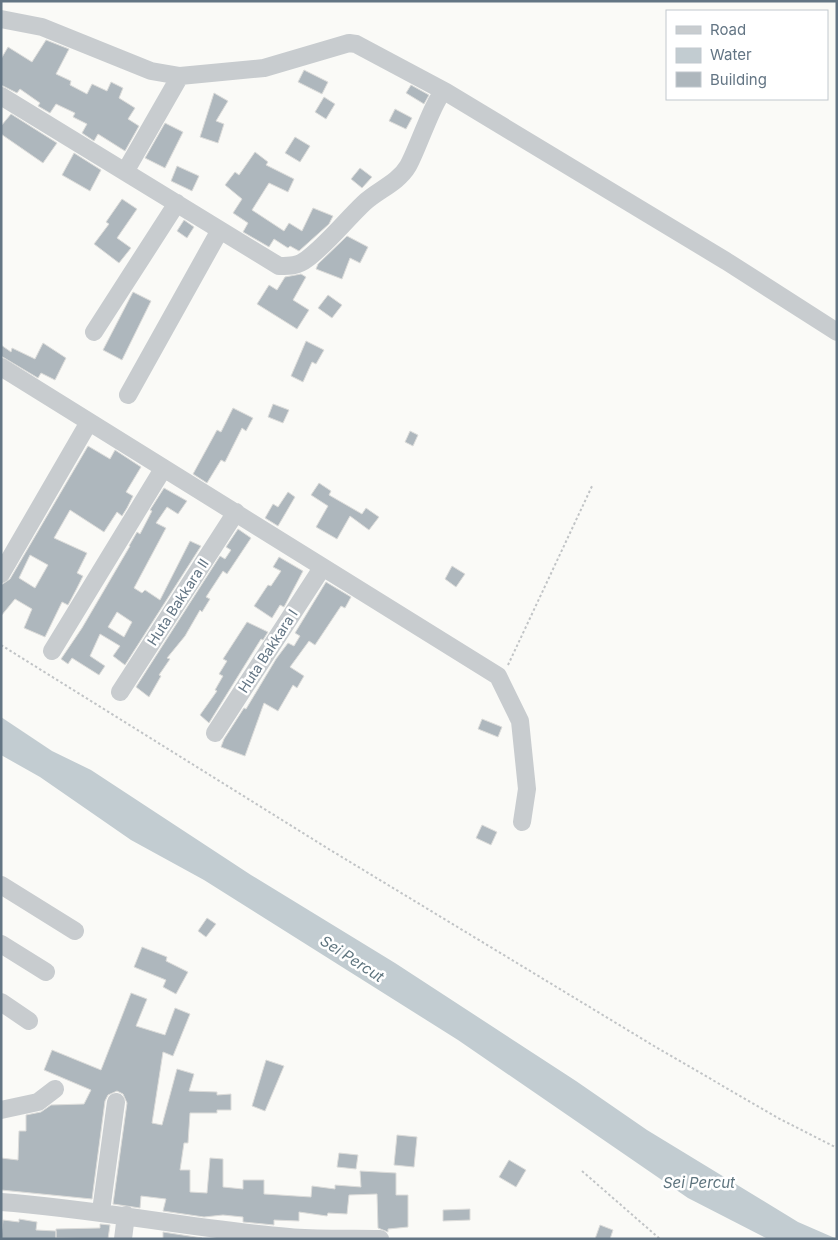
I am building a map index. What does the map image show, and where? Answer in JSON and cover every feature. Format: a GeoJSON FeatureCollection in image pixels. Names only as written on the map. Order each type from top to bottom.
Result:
{"type":"FeatureCollection","features":[{"type":"Feature","properties":{"kind":"street"},"geometry":{"type":"LineString","coordinates":[[1,18],[42,26],[151,71],[180,76],[264,68],[350,43],[356,44],[444,92],[726,261],[837,332]]}},
{"type":"Feature","properties":{"kind":"street"},"geometry":{"type":"LineString","coordinates":[[125,172],[180,76]]}},
{"type":"Feature","properties":{"kind":"street"},"geometry":{"type":"LineString","coordinates":[[1,96],[279,266],[292,266],[306,260],[366,202],[391,184],[407,168],[425,131],[435,102],[444,92]]}},
{"type":"Feature","properties":{"kind":"street"},"geometry":{"type":"LineString","coordinates":[[94,332],[177,203]]}},
{"type":"Feature","properties":{"kind":"street"},"geometry":{"type":"LineString","coordinates":[[128,395],[220,230]]}},
{"type":"Feature","properties":{"kind":"street"},"geometry":{"type":"LineString","coordinates":[[1,367],[498,676],[520,721],[527,789],[522,822]]}},
{"type":"Feature","properties":{"kind":"street"},"geometry":{"type":"LineString","coordinates":[[1,574],[90,422]]}},
{"type":"Feature","properties":{"kind":"street"},"geometry":{"type":"LineString","coordinates":[[52,651],[163,469]]}},
{"type":"Feature","properties":{"kind":"street","name":"Huta Bakkara II"},"geometry":{"type":"LineString","coordinates":[[120,692],[236,512]]}},
{"type":"Feature","properties":{"kind":"street","name":"Huta Bakkara I"},"geometry":{"type":"LineString","coordinates":[[215,733],[322,568]]}},
{"type":"Feature","properties":{"kind":"street"},"geometry":{"type":"LineString","coordinates":[[1,885],[76,931]]}},
{"type":"Feature","properties":{"kind":"street"},"geometry":{"type":"LineString","coordinates":[[1,944],[46,972]]}},
{"type":"Feature","properties":{"kind":"street"},"geometry":{"type":"LineString","coordinates":[[1,1002],[29,1021]]}},
{"type":"Feature","properties":{"kind":"street"},"geometry":{"type":"LineString","coordinates":[[1,1110],[38,1102],[55,1089]]}},
{"type":"Feature","properties":{"kind":"street"},"geometry":{"type":"LineString","coordinates":[[101,1212],[116,1102]]}},
{"type":"Feature","properties":{"kind":"street"},"geometry":{"type":"LineString","coordinates":[[1,1202],[101,1212],[126,1216],[189,1232],[380,1239]]}},
{"type":"Feature","properties":{"kind":"street"},"geometry":{"type":"LineString","coordinates":[[122,1239],[126,1216]]}},
{"type":"Feature","properties":{"kind":"path"},"geometry":{"type":"LineString","coordinates":[[498,676],[506,671],[519,645],[592,484]]}},
{"type":"Feature","properties":{"kind":"path"},"geometry":{"type":"LineString","coordinates":[[1,645],[326,848],[654,1046],[778,1118],[837,1148]]}},
{"type":"Feature","properties":{"kind":"path"},"geometry":{"type":"LineString","coordinates":[[582,1171],[660,1239]]}},
{"type":"Feature","properties":{"kind":"water","name":"Sei Percut"},"geometry":{"type":"Polygon","coordinates":[[[1,717],[52,751],[91,770],[251,875],[395,963],[576,1081],[647,1130],[798,1222],[837,1239],[768,1239],[688,1198],[458,1040],[204,880],[131,840],[40,777],[1,755],[1,717]]]}},
{"type":"Feature","properties":{"kind":"building"},"geometry":{"type":"Polygon","coordinates":[[[46,40],[69,49],[56,74],[71,81],[70,85],[87,94],[92,84],[107,91],[111,82],[123,88],[119,98],[135,108],[128,119],[139,126],[125,151],[98,134],[94,141],[82,133],[87,124],[73,117],[75,113],[56,104],[50,113],[38,106],[40,103],[20,89],[17,93],[1,85],[1,59],[8,47],[32,62],[46,40]]]}},
{"type":"Feature","properties":{"kind":"building"},"geometry":{"type":"Polygon","coordinates":[[[304,70],[328,82],[322,94],[298,82],[304,70]]]}},
{"type":"Feature","properties":{"kind":"building"},"geometry":{"type":"Polygon","coordinates":[[[411,85],[429,95],[424,104],[406,93],[411,85]]]}},
{"type":"Feature","properties":{"kind":"building"},"geometry":{"type":"Polygon","coordinates":[[[214,93],[228,101],[216,121],[224,124],[218,143],[200,137],[214,93]]]}},
{"type":"Feature","properties":{"kind":"building"},"geometry":{"type":"Polygon","coordinates":[[[324,97],[335,104],[326,119],[315,112],[324,97]]]}},
{"type":"Feature","properties":{"kind":"building"},"geometry":{"type":"Polygon","coordinates":[[[395,109],[412,118],[406,129],[389,121],[395,109]]]}},
{"type":"Feature","properties":{"kind":"building"},"geometry":{"type":"Polygon","coordinates":[[[11,114],[57,143],[43,163],[1,134],[1,126],[11,114]]]}},
{"type":"Feature","properties":{"kind":"building"},"geometry":{"type":"Polygon","coordinates":[[[165,123],[183,132],[165,168],[145,158],[165,123]]]}},
{"type":"Feature","properties":{"kind":"building"},"geometry":{"type":"Polygon","coordinates":[[[295,137],[310,146],[300,162],[285,153],[295,137]]]}},
{"type":"Feature","properties":{"kind":"building"},"geometry":{"type":"Polygon","coordinates":[[[255,152],[268,162],[266,165],[294,179],[288,192],[269,183],[252,210],[284,231],[289,223],[302,231],[313,208],[333,216],[329,224],[299,251],[290,246],[288,248],[274,239],[269,247],[243,232],[248,223],[233,213],[242,199],[225,185],[235,172],[239,175],[255,152]]]}},
{"type":"Feature","properties":{"kind":"building"},"geometry":{"type":"Polygon","coordinates":[[[74,153],[101,170],[90,191],[62,175],[74,153]]]}},
{"type":"Feature","properties":{"kind":"building"},"geometry":{"type":"Polygon","coordinates":[[[177,166],[199,176],[192,191],[171,181],[177,166]]]}},
{"type":"Feature","properties":{"kind":"building"},"geometry":{"type":"Polygon","coordinates":[[[360,168],[372,177],[362,188],[351,179],[360,168]]]}},
{"type":"Feature","properties":{"kind":"building"},"geometry":{"type":"Polygon","coordinates":[[[122,199],[137,209],[117,238],[131,248],[119,263],[94,244],[109,224],[106,222],[122,199]]]}},
{"type":"Feature","properties":{"kind":"building"},"geometry":{"type":"Polygon","coordinates":[[[184,220],[194,227],[187,238],[177,231],[184,220]]]}},
{"type":"Feature","properties":{"kind":"building"},"geometry":{"type":"Polygon","coordinates":[[[347,236],[368,247],[360,263],[350,258],[342,279],[316,269],[318,264],[347,236]]]}},
{"type":"Feature","properties":{"kind":"building"},"geometry":{"type":"Polygon","coordinates":[[[301,274],[306,277],[293,300],[309,310],[297,329],[257,304],[269,285],[277,290],[285,277],[301,274]]]}},
{"type":"Feature","properties":{"kind":"building"},"geometry":{"type":"Polygon","coordinates":[[[133,292],[151,301],[122,360],[103,350],[133,292]]]}},
{"type":"Feature","properties":{"kind":"building"},"geometry":{"type":"Polygon","coordinates":[[[328,295],[342,305],[332,318],[318,308],[328,295]]]}},
{"type":"Feature","properties":{"kind":"building"},"geometry":{"type":"Polygon","coordinates":[[[306,341],[324,350],[316,364],[312,362],[303,382],[291,376],[306,341]]]}},
{"type":"Feature","properties":{"kind":"building"},"geometry":{"type":"Polygon","coordinates":[[[43,343],[66,358],[55,380],[41,373],[38,378],[1,356],[1,345],[11,352],[12,348],[35,359],[43,343]]]}},
{"type":"Feature","properties":{"kind":"building"},"geometry":{"type":"Polygon","coordinates":[[[273,404],[289,410],[283,423],[268,417],[273,404]]]}},
{"type":"Feature","properties":{"kind":"building"},"geometry":{"type":"Polygon","coordinates":[[[233,408],[253,418],[246,431],[242,428],[225,462],[221,460],[207,483],[193,474],[217,430],[221,432],[233,408]]]}},
{"type":"Feature","properties":{"kind":"building"},"geometry":{"type":"Polygon","coordinates":[[[410,431],[418,435],[413,446],[405,442],[410,431]]]}},
{"type":"Feature","properties":{"kind":"building"},"geometry":{"type":"Polygon","coordinates":[[[88,446],[110,459],[115,450],[141,467],[126,492],[133,496],[127,508],[122,516],[117,512],[104,532],[70,510],[54,538],[87,553],[77,573],[83,576],[68,605],[62,602],[45,637],[24,628],[32,609],[15,599],[1,616],[1,585],[10,579],[88,446]],[[30,555],[19,578],[35,588],[48,565],[30,555]]]}},
{"type":"Feature","properties":{"kind":"building"},"geometry":{"type":"Polygon","coordinates":[[[319,483],[331,491],[329,495],[362,514],[366,508],[379,517],[369,530],[350,516],[337,539],[316,527],[328,506],[311,495],[319,483]]]}},
{"type":"Feature","properties":{"kind":"building"},"geometry":{"type":"Polygon","coordinates":[[[164,488],[187,501],[178,514],[167,507],[156,523],[166,528],[134,588],[142,593],[145,590],[160,600],[190,541],[201,546],[125,665],[113,656],[120,646],[100,634],[90,656],[105,666],[99,675],[72,658],[68,664],[61,659],[82,628],[137,532],[140,534],[152,511],[150,510],[164,488]],[[117,612],[108,627],[124,637],[132,622],[117,612]]]}},
{"type":"Feature","properties":{"kind":"building"},"geometry":{"type":"Polygon","coordinates":[[[288,492],[295,497],[278,526],[265,518],[273,504],[278,507],[288,492]]]}},
{"type":"Feature","properties":{"kind":"building"},"geometry":{"type":"Polygon","coordinates":[[[238,529],[251,538],[227,574],[223,571],[206,597],[210,599],[202,612],[200,610],[185,636],[167,658],[170,659],[159,675],[161,676],[149,697],[136,687],[220,556],[225,559],[231,550],[226,547],[238,529]]]}},
{"type":"Feature","properties":{"kind":"building"},"geometry":{"type":"Polygon","coordinates":[[[279,557],[303,571],[284,607],[280,605],[272,618],[254,606],[268,585],[271,586],[281,571],[273,567],[279,557]]]}},
{"type":"Feature","properties":{"kind":"building"},"geometry":{"type":"Polygon","coordinates":[[[452,566],[465,574],[456,587],[445,579],[452,566]]]}},
{"type":"Feature","properties":{"kind":"building"},"geometry":{"type":"Polygon","coordinates":[[[326,582],[351,597],[345,608],[341,606],[315,645],[309,641],[290,667],[304,676],[297,688],[293,685],[278,711],[264,703],[245,756],[221,747],[224,739],[244,708],[246,709],[276,659],[288,643],[294,646],[300,636],[295,633],[326,582]]]}},
{"type":"Feature","properties":{"kind":"building"},"geometry":{"type":"Polygon","coordinates":[[[247,622],[268,632],[263,640],[261,639],[209,723],[200,715],[217,691],[215,690],[223,676],[219,674],[227,661],[223,659],[247,622]]]}},
{"type":"Feature","properties":{"kind":"building"},"geometry":{"type":"Polygon","coordinates":[[[482,719],[502,727],[498,737],[478,729],[482,719]]]}},
{"type":"Feature","properties":{"kind":"building"},"geometry":{"type":"Polygon","coordinates":[[[482,825],[497,832],[491,845],[476,838],[482,825]]]}},
{"type":"Feature","properties":{"kind":"building"},"geometry":{"type":"Polygon","coordinates":[[[207,918],[216,924],[206,937],[198,931],[207,918]]]}},
{"type":"Feature","properties":{"kind":"building"},"geometry":{"type":"Polygon","coordinates":[[[142,947],[167,957],[166,961],[188,972],[176,994],[163,987],[166,980],[134,967],[142,947]]]}},
{"type":"Feature","properties":{"kind":"building"},"geometry":{"type":"Polygon","coordinates":[[[131,993],[147,999],[136,1026],[165,1035],[175,1008],[190,1014],[173,1056],[163,1052],[152,1123],[162,1125],[177,1069],[194,1074],[189,1091],[217,1092],[217,1095],[231,1094],[231,1110],[217,1110],[217,1113],[190,1113],[188,1143],[184,1143],[180,1170],[190,1170],[190,1192],[207,1193],[210,1158],[223,1159],[223,1187],[243,1189],[243,1180],[264,1180],[264,1194],[311,1197],[312,1186],[335,1189],[335,1185],[361,1187],[360,1171],[396,1173],[396,1195],[408,1195],[408,1227],[388,1229],[388,1232],[378,1228],[377,1194],[349,1195],[347,1214],[328,1213],[327,1216],[299,1212],[299,1221],[274,1220],[274,1225],[243,1222],[243,1217],[223,1215],[204,1217],[163,1211],[166,1199],[141,1196],[140,1208],[113,1204],[127,1103],[123,1094],[117,1091],[108,1095],[105,1101],[92,1199],[1,1190],[1,1158],[18,1160],[19,1131],[26,1131],[26,1115],[41,1112],[51,1105],[84,1104],[91,1090],[44,1070],[52,1050],[101,1070],[131,993]]]}},
{"type":"Feature","properties":{"kind":"building"},"geometry":{"type":"Polygon","coordinates":[[[266,1060],[284,1066],[265,1111],[252,1106],[266,1060]]]}},
{"type":"Feature","properties":{"kind":"building"},"geometry":{"type":"Polygon","coordinates":[[[397,1135],[417,1137],[414,1167],[394,1165],[397,1135]]]}},
{"type":"Feature","properties":{"kind":"building"},"geometry":{"type":"Polygon","coordinates":[[[339,1153],[358,1155],[356,1169],[337,1167],[339,1153]]]}},
{"type":"Feature","properties":{"kind":"building"},"geometry":{"type":"Polygon","coordinates":[[[509,1160],[526,1170],[516,1187],[499,1177],[509,1160]]]}},
{"type":"Feature","properties":{"kind":"building"},"geometry":{"type":"Polygon","coordinates":[[[470,1209],[470,1220],[443,1221],[443,1210],[470,1209]]]}},
{"type":"Feature","properties":{"kind":"building"},"geometry":{"type":"Polygon","coordinates":[[[19,1219],[37,1222],[36,1230],[56,1231],[56,1239],[1,1239],[3,1220],[19,1222],[19,1219]]]}},
{"type":"Feature","properties":{"kind":"building"},"geometry":{"type":"Polygon","coordinates":[[[100,1224],[110,1225],[108,1239],[56,1238],[56,1229],[100,1228],[100,1224]]]}},
{"type":"Feature","properties":{"kind":"building"},"geometry":{"type":"Polygon","coordinates":[[[600,1225],[613,1230],[610,1239],[595,1239],[600,1225]]]}},
{"type":"Feature","properties":{"kind":"building"},"geometry":{"type":"Polygon","coordinates":[[[163,1232],[202,1238],[202,1239],[163,1239],[163,1232]]]}}]}
